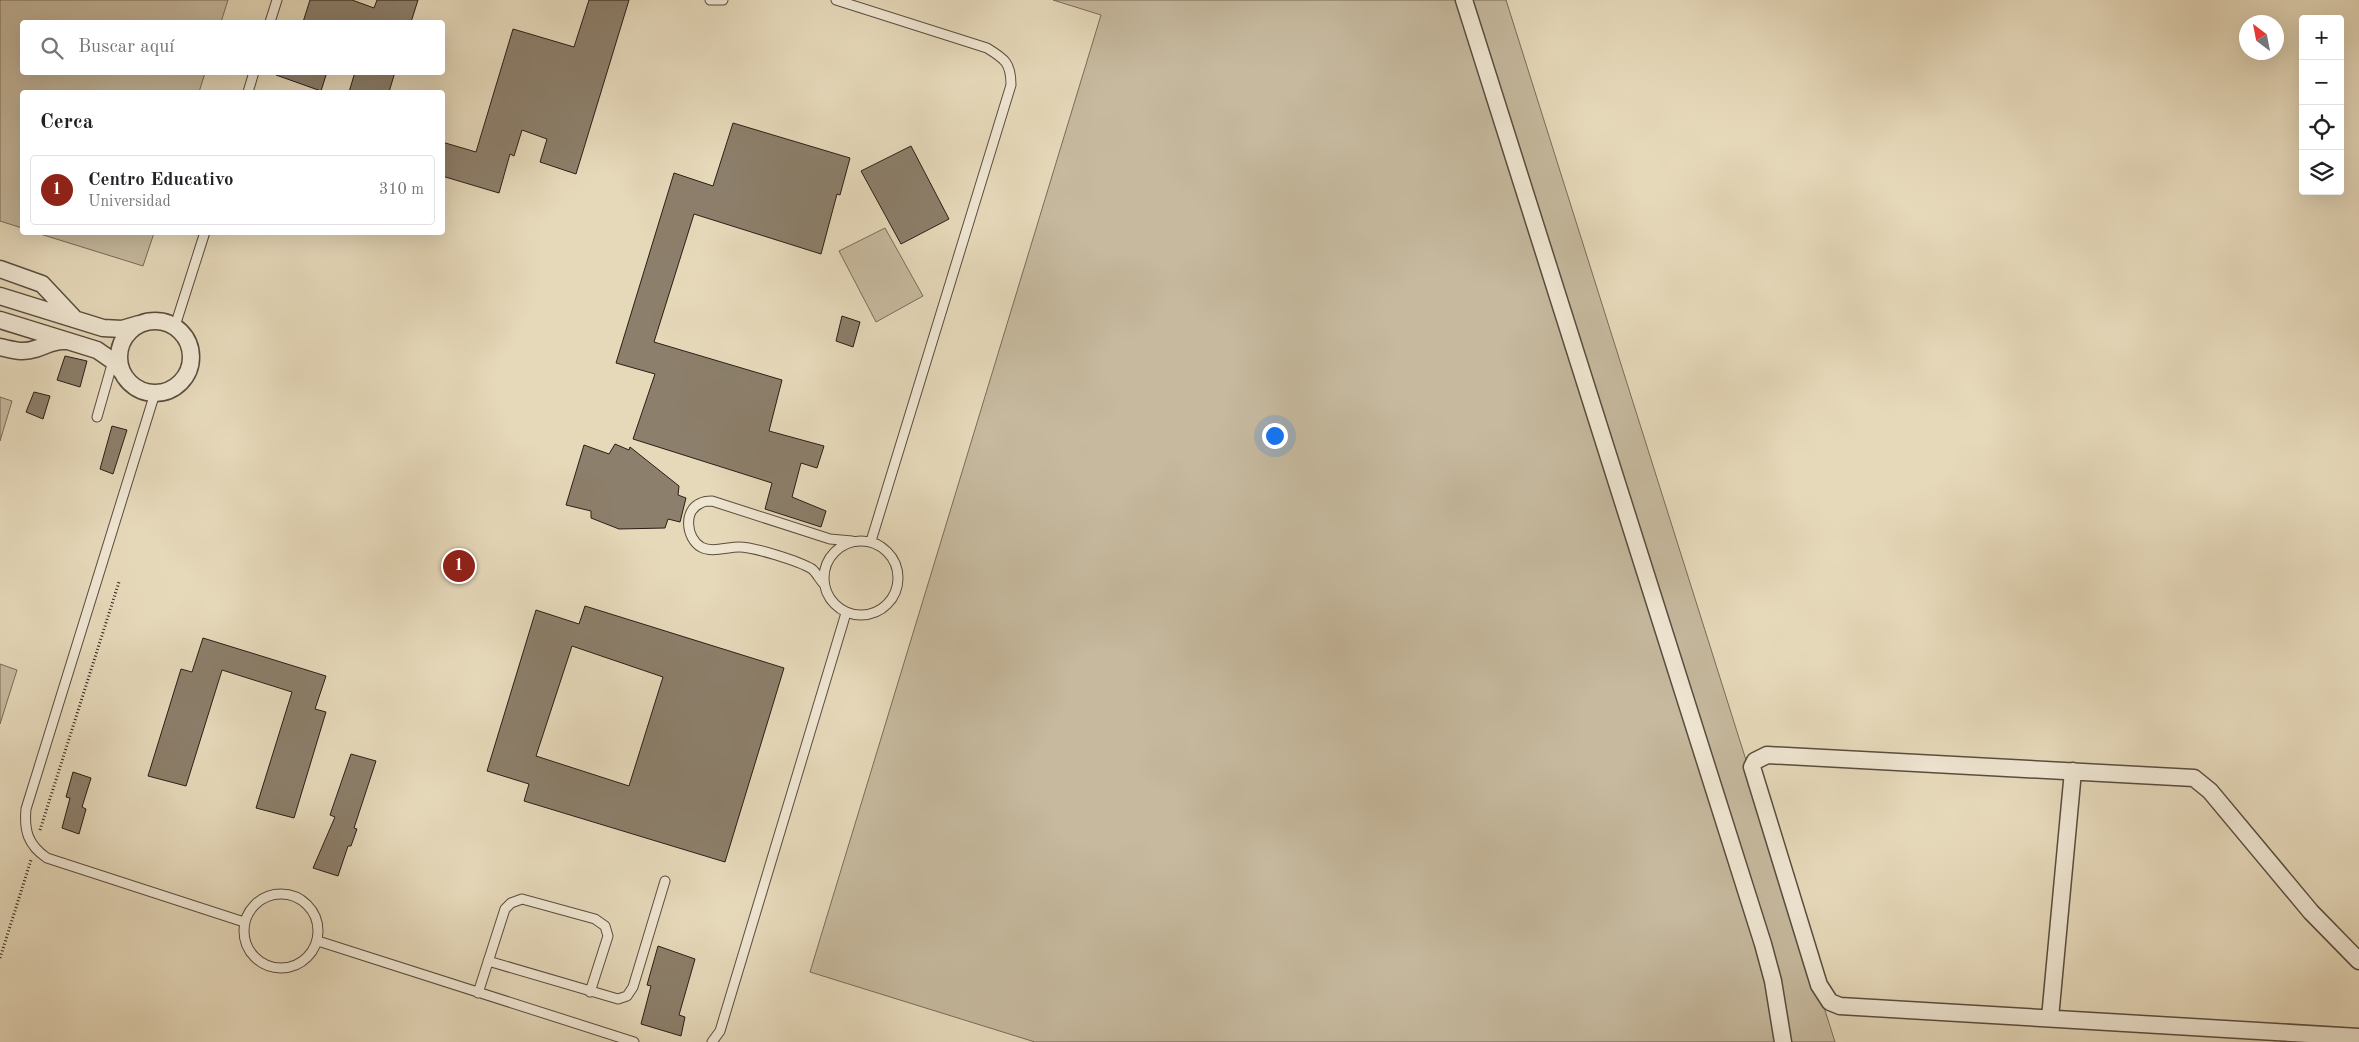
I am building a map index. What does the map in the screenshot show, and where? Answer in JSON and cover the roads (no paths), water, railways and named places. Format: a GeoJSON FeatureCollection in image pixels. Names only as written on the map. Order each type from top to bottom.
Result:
{"type":"FeatureCollection","features":[{"type":"Feature","properties":{"kind":"street"},"geometry":{"type":"LineString","coordinates":[[1464,0],[1760,934],[1773,982],[1783,1042]]}},
{"type":"Feature","properties":{"kind":"street"},"geometry":{"type":"LineString","coordinates":[[0,269],[42,284],[53,294],[66,312],[79,321]]}},
{"type":"Feature","properties":{"kind":"street"},"geometry":{"type":"LineString","coordinates":[[0,296],[79,321],[113,329],[151,321],[164,322],[176,326],[185,335],[190,346],[192,358],[190,369],[176,387],[166,392],[143,392],[125,378],[113,361],[97,350],[0,320]]}},
{"type":"Feature","properties":{"kind":"street"},"geometry":{"type":"LineString","coordinates":[[125,378],[120,368],[119,355],[122,343],[129,332],[139,324]]}},
{"type":"Feature","properties":{"kind":"street"},"geometry":{"type":"LineString","coordinates":[[0,347],[20,352],[35,349],[56,341],[72,343]]}},
{"type":"Feature","properties":{"kind":"street"},"geometry":{"type":"LineString","coordinates":[[2359,961],[2311,912],[2210,791],[2194,778],[1767,755],[1755,761],[1752,767],[1819,985],[1830,1002],[1840,1006],[2359,1037]]}},
{"type":"Feature","properties":{"kind":"street"},"geometry":{"type":"LineString","coordinates":[[2050,1018],[2073,771]]}},
{"type":"Feature","properties":{"kind":"lane"},"geometry":{"type":"LineString","coordinates":[[271,20],[277,0]]}},
{"type":"Feature","properties":{"kind":"lane"},"geometry":{"type":"LineString","coordinates":[[710,0],[723,0]]}},
{"type":"Feature","properties":{"kind":"lane"},"geometry":{"type":"LineString","coordinates":[[836,0],[987,48],[1004,58],[1011,70],[1011,85],[871,541]]}},
{"type":"Feature","properties":{"kind":"lane"},"geometry":{"type":"LineString","coordinates":[[249,90],[253,75]]}},
{"type":"Feature","properties":{"kind":"lane"},"geometry":{"type":"LineString","coordinates":[[176,326],[203,235]]}},
{"type":"Feature","properties":{"kind":"lane"},"geometry":{"type":"LineString","coordinates":[[97,417],[113,361]]}},
{"type":"Feature","properties":{"kind":"lane"},"geometry":{"type":"LineString","coordinates":[[155,393],[26,809],[25,826],[34,849],[47,858],[244,922]]}},
{"type":"Feature","properties":{"kind":"lane"},"geometry":{"type":"LineString","coordinates":[[712,501],[830,539],[871,541],[889,552],[899,570],[897,590],[885,607],[866,616],[846,613],[831,601],[824,584],[812,569],[755,548],[737,547],[717,550],[702,547],[692,537],[688,524],[691,511],[700,503],[712,501]]}},
{"type":"Feature","properties":{"kind":"lane"},"geometry":{"type":"LineString","coordinates":[[824,584],[825,565],[836,550],[852,541]]}},
{"type":"Feature","properties":{"kind":"lane"},"geometry":{"type":"LineString","coordinates":[[712,1042],[720,1031],[846,613]]}},
{"type":"Feature","properties":{"kind":"lane"},"geometry":{"type":"LineString","coordinates":[[488,962],[618,999],[626,996],[633,987],[665,882]]}},
{"type":"Feature","properties":{"kind":"lane"},"geometry":{"type":"LineString","coordinates":[[271,894],[291,894],[308,904],[318,922],[318,942],[307,958],[290,968],[271,968],[254,958],[249,950],[244,941],[244,922],[254,905],[271,894]]}},
{"type":"Feature","properties":{"kind":"lane"},"geometry":{"type":"LineString","coordinates":[[478,993],[505,909],[511,903],[522,899],[595,920],[605,926],[608,936],[590,992]]}},
{"type":"Feature","properties":{"kind":"lane"},"geometry":{"type":"LineString","coordinates":[[318,942],[634,1042]]}},
{"type":"Feature","properties":{"kind":"place","name":"Centro Educativo"},"geometry":{"type":"Point","coordinates":[459,566]}}]}
